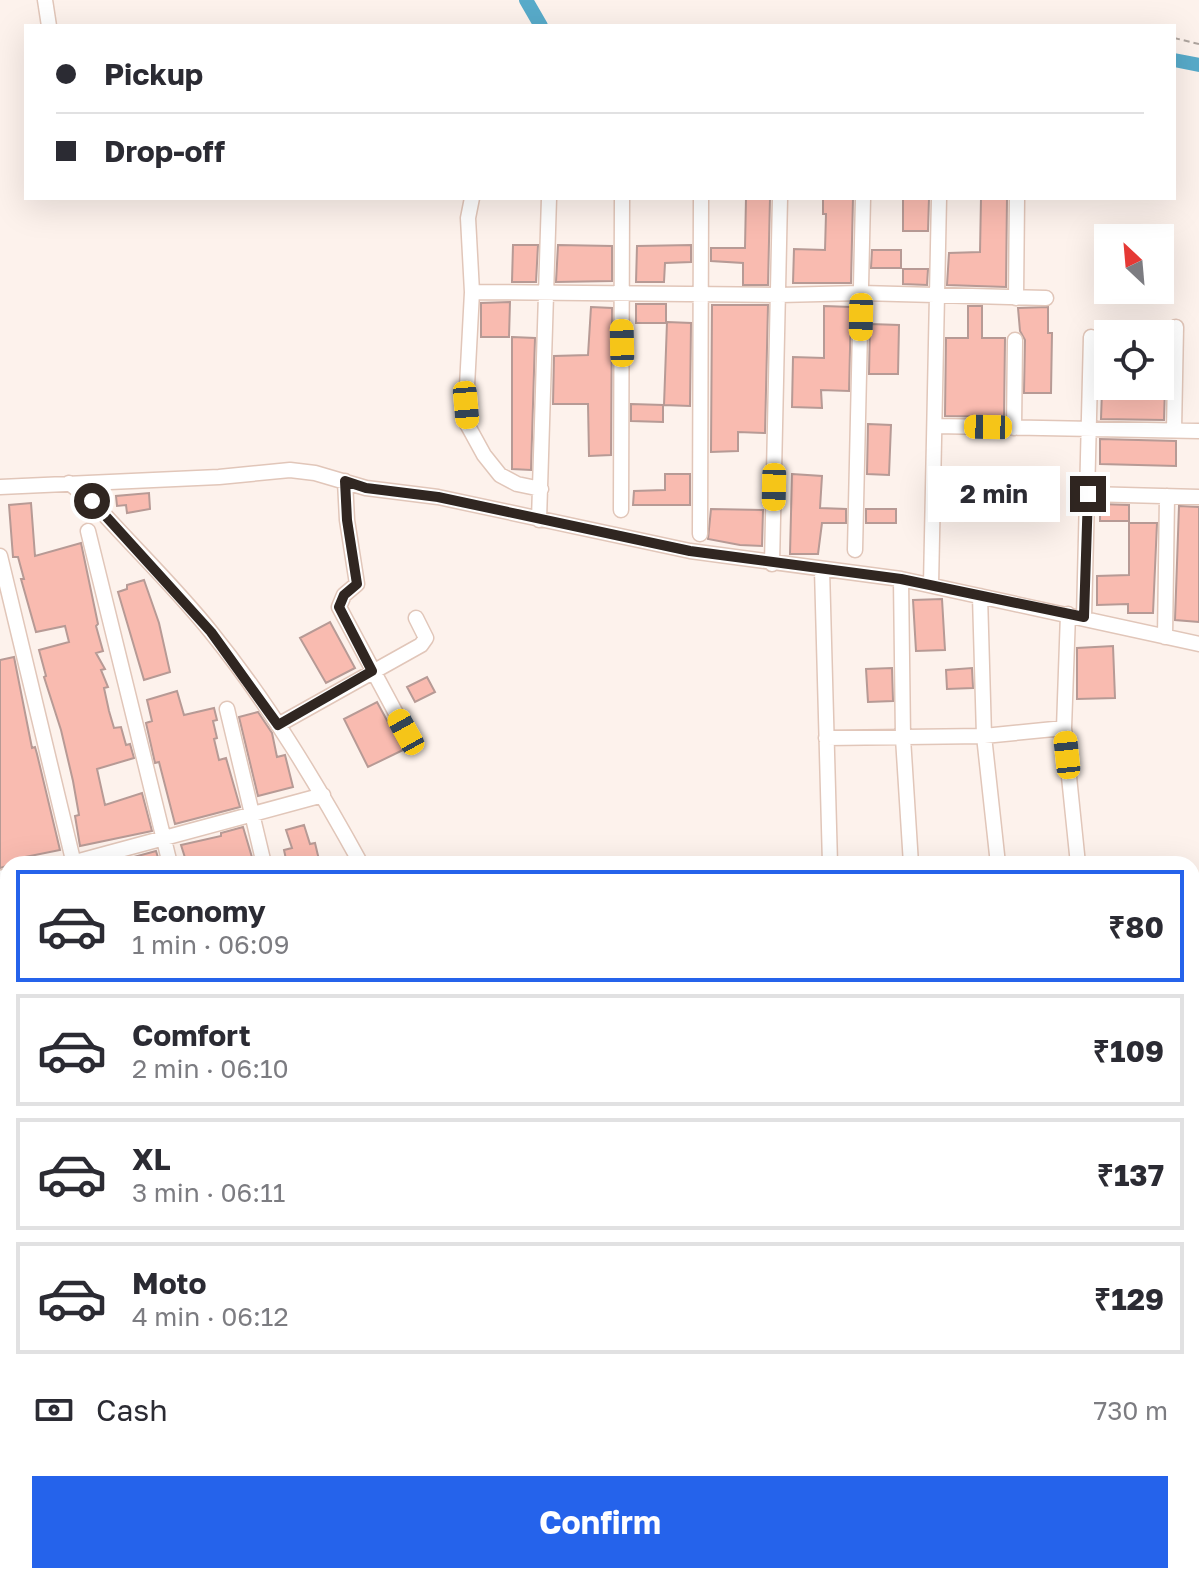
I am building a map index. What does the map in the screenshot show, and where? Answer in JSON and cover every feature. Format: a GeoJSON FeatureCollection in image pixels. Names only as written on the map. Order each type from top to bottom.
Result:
{"type":"FeatureCollection","features":[{"type":"Feature","properties":{"kind":"street"},"geometry":{"type":"LineString","coordinates":[[45,0],[49,24]]}},
{"type":"Feature","properties":{"kind":"street"},"geometry":{"type":"LineString","coordinates":[[472,200],[468,218],[472,292],[467,424],[484,455],[500,475],[517,484],[541,489]]}},
{"type":"Feature","properties":{"kind":"street"},"geometry":{"type":"LineString","coordinates":[[539,520],[549,200]]}},
{"type":"Feature","properties":{"kind":"street"},"geometry":{"type":"LineString","coordinates":[[621,510],[622,200]]}},
{"type":"Feature","properties":{"kind":"street"},"geometry":{"type":"LineString","coordinates":[[700,534],[701,200]]}},
{"type":"Feature","properties":{"kind":"street"},"geometry":{"type":"LineString","coordinates":[[772,564],[780,200]]}},
{"type":"Feature","properties":{"kind":"street"},"geometry":{"type":"LineString","coordinates":[[855,550],[863,200]]}},
{"type":"Feature","properties":{"kind":"street"},"geometry":{"type":"LineString","coordinates":[[931,585],[939,200]]}},
{"type":"Feature","properties":{"kind":"street"},"geometry":{"type":"LineString","coordinates":[[1016,298],[1017,200]]}},
{"type":"Feature","properties":{"kind":"street"},"geometry":{"type":"LineString","coordinates":[[472,292],[861,293],[1046,298]]}},
{"type":"Feature","properties":{"kind":"street"},"geometry":{"type":"LineString","coordinates":[[1174,430],[1176,327]]}},
{"type":"Feature","properties":{"kind":"street"},"geometry":{"type":"LineString","coordinates":[[1084,617],[1091,337]]}},
{"type":"Feature","properties":{"kind":"street"},"geometry":{"type":"LineString","coordinates":[[1014,428],[1015,340]]}},
{"type":"Feature","properties":{"kind":"street"},"geometry":{"type":"LineString","coordinates":[[935,426],[1199,431]]}},
{"type":"Feature","properties":{"kind":"street"},"geometry":{"type":"LineString","coordinates":[[0,487],[290,470],[315,473],[366,488],[438,497],[690,551],[901,579],[1199,644]]}},
{"type":"Feature","properties":{"kind":"street"},"geometry":{"type":"LineString","coordinates":[[345,481],[347,520],[357,584],[344,595],[339,607],[406,732]]}},
{"type":"Feature","properties":{"kind":"street"},"geometry":{"type":"LineString","coordinates":[[69,483],[92,501],[211,632],[278,725],[323,795],[357,856]]}},
{"type":"Feature","properties":{"kind":"street"},"geometry":{"type":"LineString","coordinates":[[1088,494],[1199,497]]}},
{"type":"Feature","properties":{"kind":"street"},"geometry":{"type":"LineString","coordinates":[[1165,637],[1167,496]]}},
{"type":"Feature","properties":{"kind":"street"},"geometry":{"type":"LineString","coordinates":[[88,531],[168,856]]}},
{"type":"Feature","properties":{"kind":"street"},"geometry":{"type":"LineString","coordinates":[[0,556],[70,856]]}},
{"type":"Feature","properties":{"kind":"street"},"geometry":{"type":"LineString","coordinates":[[822,569],[830,856]]}},
{"type":"Feature","properties":{"kind":"street"},"geometry":{"type":"LineString","coordinates":[[901,579],[903,738],[910,856]]}},
{"type":"Feature","properties":{"kind":"street"},"geometry":{"type":"LineString","coordinates":[[980,596],[984,736],[997,856]]}},
{"type":"Feature","properties":{"kind":"street"},"geometry":{"type":"LineString","coordinates":[[1068,614],[1064,728],[1077,856]]}},
{"type":"Feature","properties":{"kind":"street"},"geometry":{"type":"LineString","coordinates":[[278,725],[424,642],[426,638],[416,618]]}},
{"type":"Feature","properties":{"kind":"street"},"geometry":{"type":"LineString","coordinates":[[227,709],[262,856]]}},
{"type":"Feature","properties":{"kind":"street"},"geometry":{"type":"LineString","coordinates":[[826,738],[984,736],[1064,728]]}},
{"type":"Feature","properties":{"kind":"street"},"geometry":{"type":"LineString","coordinates":[[100,856],[323,795]]}},
{"type":"Feature","properties":{"kind":"path"},"geometry":{"type":"LineString","coordinates":[[1176,38],[1199,44]]}},
{"type":"Feature","properties":{"kind":"building"},"geometry":{"type":"Polygon","coordinates":[[[746,200],[770,200],[768,285],[743,285],[743,263],[711,261],[711,248],[745,248],[746,200]]]}},
{"type":"Feature","properties":{"kind":"building"},"geometry":{"type":"Polygon","coordinates":[[[823,200],[853,200],[851,283],[793,283],[794,249],[825,250],[826,214],[823,214],[823,200]]]}},
{"type":"Feature","properties":{"kind":"building"},"geometry":{"type":"Polygon","coordinates":[[[903,200],[929,200],[928,231],[903,231],[903,200]]]}},
{"type":"Feature","properties":{"kind":"building"},"geometry":{"type":"Polygon","coordinates":[[[981,200],[1007,200],[1006,287],[947,285],[949,253],[980,252],[981,200]]]}},
{"type":"Feature","properties":{"kind":"building"},"geometry":{"type":"Polygon","coordinates":[[[513,245],[538,245],[536,282],[512,282],[513,245]]]}},
{"type":"Feature","properties":{"kind":"building"},"geometry":{"type":"Polygon","coordinates":[[[558,245],[612,246],[612,281],[556,282],[558,245]]]}},
{"type":"Feature","properties":{"kind":"building"},"geometry":{"type":"Polygon","coordinates":[[[691,245],[691,262],[665,263],[664,282],[636,282],[637,246],[691,245]]]}},
{"type":"Feature","properties":{"kind":"building"},"geometry":{"type":"Polygon","coordinates":[[[872,250],[901,250],[901,268],[871,268],[872,250]]]}},
{"type":"Feature","properties":{"kind":"building"},"geometry":{"type":"Polygon","coordinates":[[[903,269],[928,269],[927,285],[903,284],[903,269]]]}},
{"type":"Feature","properties":{"kind":"building"},"geometry":{"type":"Polygon","coordinates":[[[510,302],[509,337],[481,337],[481,303],[510,302]]]}},
{"type":"Feature","properties":{"kind":"building"},"geometry":{"type":"Polygon","coordinates":[[[636,304],[666,304],[666,323],[636,323],[636,304]]]}},
{"type":"Feature","properties":{"kind":"building"},"geometry":{"type":"Polygon","coordinates":[[[712,305],[768,305],[765,433],[738,432],[738,451],[711,452],[712,305]]]}},
{"type":"Feature","properties":{"kind":"building"},"geometry":{"type":"Polygon","coordinates":[[[824,306],[851,307],[849,391],[821,390],[822,408],[792,407],[793,357],[824,358],[824,306]]]}},
{"type":"Feature","properties":{"kind":"building"},"geometry":{"type":"Polygon","coordinates":[[[968,306],[982,306],[982,338],[1005,338],[1004,417],[945,416],[946,338],[968,338],[968,306]]]}},
{"type":"Feature","properties":{"kind":"building"},"geometry":{"type":"Polygon","coordinates":[[[591,307],[612,308],[611,455],[589,456],[588,404],[553,404],[554,356],[588,355],[591,307]]]}},
{"type":"Feature","properties":{"kind":"building"},"geometry":{"type":"Polygon","coordinates":[[[1048,307],[1048,333],[1052,333],[1051,393],[1024,393],[1025,340],[1020,331],[1018,308],[1048,307]]]}},
{"type":"Feature","properties":{"kind":"building"},"geometry":{"type":"Polygon","coordinates":[[[667,322],[691,323],[690,406],[664,405],[667,322]]]}},
{"type":"Feature","properties":{"kind":"building"},"geometry":{"type":"Polygon","coordinates":[[[870,324],[899,325],[898,374],[869,374],[870,324]]]}},
{"type":"Feature","properties":{"kind":"building"},"geometry":{"type":"Polygon","coordinates":[[[512,337],[535,338],[531,470],[512,469],[512,337]]]}},
{"type":"Feature","properties":{"kind":"building"},"geometry":{"type":"Polygon","coordinates":[[[1102,400],[1165,400],[1164,420],[1101,419],[1102,400]]]}},
{"type":"Feature","properties":{"kind":"building"},"geometry":{"type":"Polygon","coordinates":[[[631,404],[663,405],[663,422],[631,421],[631,404]]]}},
{"type":"Feature","properties":{"kind":"building"},"geometry":{"type":"Polygon","coordinates":[[[868,424],[891,425],[889,475],[867,474],[868,424]]]}},
{"type":"Feature","properties":{"kind":"building"},"geometry":{"type":"Polygon","coordinates":[[[1100,439],[1176,441],[1176,466],[1100,464],[1100,439]]]}},
{"type":"Feature","properties":{"kind":"building"},"geometry":{"type":"Polygon","coordinates":[[[665,474],[690,474],[690,505],[633,505],[634,491],[665,490],[665,474]]]}},
{"type":"Feature","properties":{"kind":"building"},"geometry":{"type":"Polygon","coordinates":[[[792,474],[822,476],[820,508],[846,509],[846,523],[822,523],[818,554],[790,554],[792,474]]]}},
{"type":"Feature","properties":{"kind":"building"},"geometry":{"type":"Polygon","coordinates":[[[149,493],[150,509],[127,513],[126,505],[117,506],[116,496],[149,493]]]}},
{"type":"Feature","properties":{"kind":"building"},"geometry":{"type":"Polygon","coordinates":[[[31,503],[35,556],[81,543],[103,651],[96,653],[105,669],[101,670],[108,687],[104,688],[109,711],[114,728],[121,727],[134,758],[97,769],[105,805],[142,793],[152,831],[80,846],[73,781],[39,650],[69,642],[65,626],[36,632],[18,557],[13,557],[9,505],[31,503]]]}},
{"type":"Feature","properties":{"kind":"building"},"geometry":{"type":"Polygon","coordinates":[[[1100,504],[1129,505],[1129,521],[1100,521],[1100,504]]]}},
{"type":"Feature","properties":{"kind":"building"},"geometry":{"type":"Polygon","coordinates":[[[1179,506],[1199,507],[1199,622],[1175,620],[1179,506]]]}},
{"type":"Feature","properties":{"kind":"building"},"geometry":{"type":"Polygon","coordinates":[[[711,509],[763,510],[762,546],[708,539],[711,509]]]}},
{"type":"Feature","properties":{"kind":"building"},"geometry":{"type":"Polygon","coordinates":[[[866,509],[896,509],[896,523],[866,523],[866,509]]]}},
{"type":"Feature","properties":{"kind":"building"},"geometry":{"type":"Polygon","coordinates":[[[1129,523],[1157,523],[1153,613],[1128,613],[1128,604],[1097,605],[1097,576],[1129,575],[1129,523]]]}},
{"type":"Feature","properties":{"kind":"building"},"geometry":{"type":"Polygon","coordinates":[[[144,580],[159,623],[170,672],[144,680],[118,592],[127,589],[127,585],[144,580]]]}},
{"type":"Feature","properties":{"kind":"building"},"geometry":{"type":"Polygon","coordinates":[[[942,599],[945,650],[916,651],[913,600],[942,599]]]}},
{"type":"Feature","properties":{"kind":"building"},"geometry":{"type":"Polygon","coordinates":[[[330,622],[355,668],[326,683],[300,638],[330,622]]]}},
{"type":"Feature","properties":{"kind":"building"},"geometry":{"type":"Polygon","coordinates":[[[1113,646],[1115,698],[1077,699],[1077,648],[1113,646]]]}},
{"type":"Feature","properties":{"kind":"building"},"geometry":{"type":"Polygon","coordinates":[[[14,657],[32,748],[35,747],[37,754],[60,850],[30,856],[0,856],[0,660],[14,657]]]}},
{"type":"Feature","properties":{"kind":"building"},"geometry":{"type":"Polygon","coordinates":[[[892,668],[893,701],[868,702],[866,669],[892,668]]]}},
{"type":"Feature","properties":{"kind":"building"},"geometry":{"type":"Polygon","coordinates":[[[972,668],[973,688],[947,689],[946,670],[972,668]]]}},
{"type":"Feature","properties":{"kind":"building"},"geometry":{"type":"Polygon","coordinates":[[[427,677],[435,692],[415,702],[407,687],[427,677]]]}},
{"type":"Feature","properties":{"kind":"building"},"geometry":{"type":"Polygon","coordinates":[[[177,691],[184,715],[214,708],[217,738],[214,739],[219,760],[226,758],[240,807],[175,824],[146,723],[152,721],[147,700],[177,691]]]}},
{"type":"Feature","properties":{"kind":"building"},"geometry":{"type":"Polygon","coordinates":[[[377,702],[403,750],[368,767],[344,719],[377,702]]]}},
{"type":"Feature","properties":{"kind":"building"},"geometry":{"type":"Polygon","coordinates":[[[258,712],[272,733],[277,757],[285,755],[293,787],[258,796],[239,717],[258,712]]]}},
{"type":"Feature","properties":{"kind":"building"},"geometry":{"type":"Polygon","coordinates":[[[304,825],[310,844],[315,843],[318,856],[285,856],[284,850],[292,848],[286,830],[304,825]]]}},
{"type":"Feature","properties":{"kind":"building"},"geometry":{"type":"Polygon","coordinates":[[[243,827],[252,856],[184,856],[181,845],[221,836],[221,833],[243,827]]]}},
{"type":"Feature","properties":{"kind":"building"},"geometry":{"type":"Polygon","coordinates":[[[156,851],[158,856],[138,856],[156,851]]]}},
{"type":"Feature","properties":{"kind":"waterway"},"geometry":{"type":"LineString","coordinates":[[526,0],[540,24]]}},
{"type":"Feature","properties":{"kind":"waterway"},"geometry":{"type":"LineString","coordinates":[[1176,60],[1199,65]]}},
{"type":"Feature","properties":{"kind":"route"},"geometry":{"type":"LineString","coordinates":[[92,501],[211,632],[278,725],[372,671],[339,607],[339,601],[357,584],[347,520],[345,481],[366,488],[438,497],[690,551],[901,579],[1084,617],[1088,494]]}}]}
